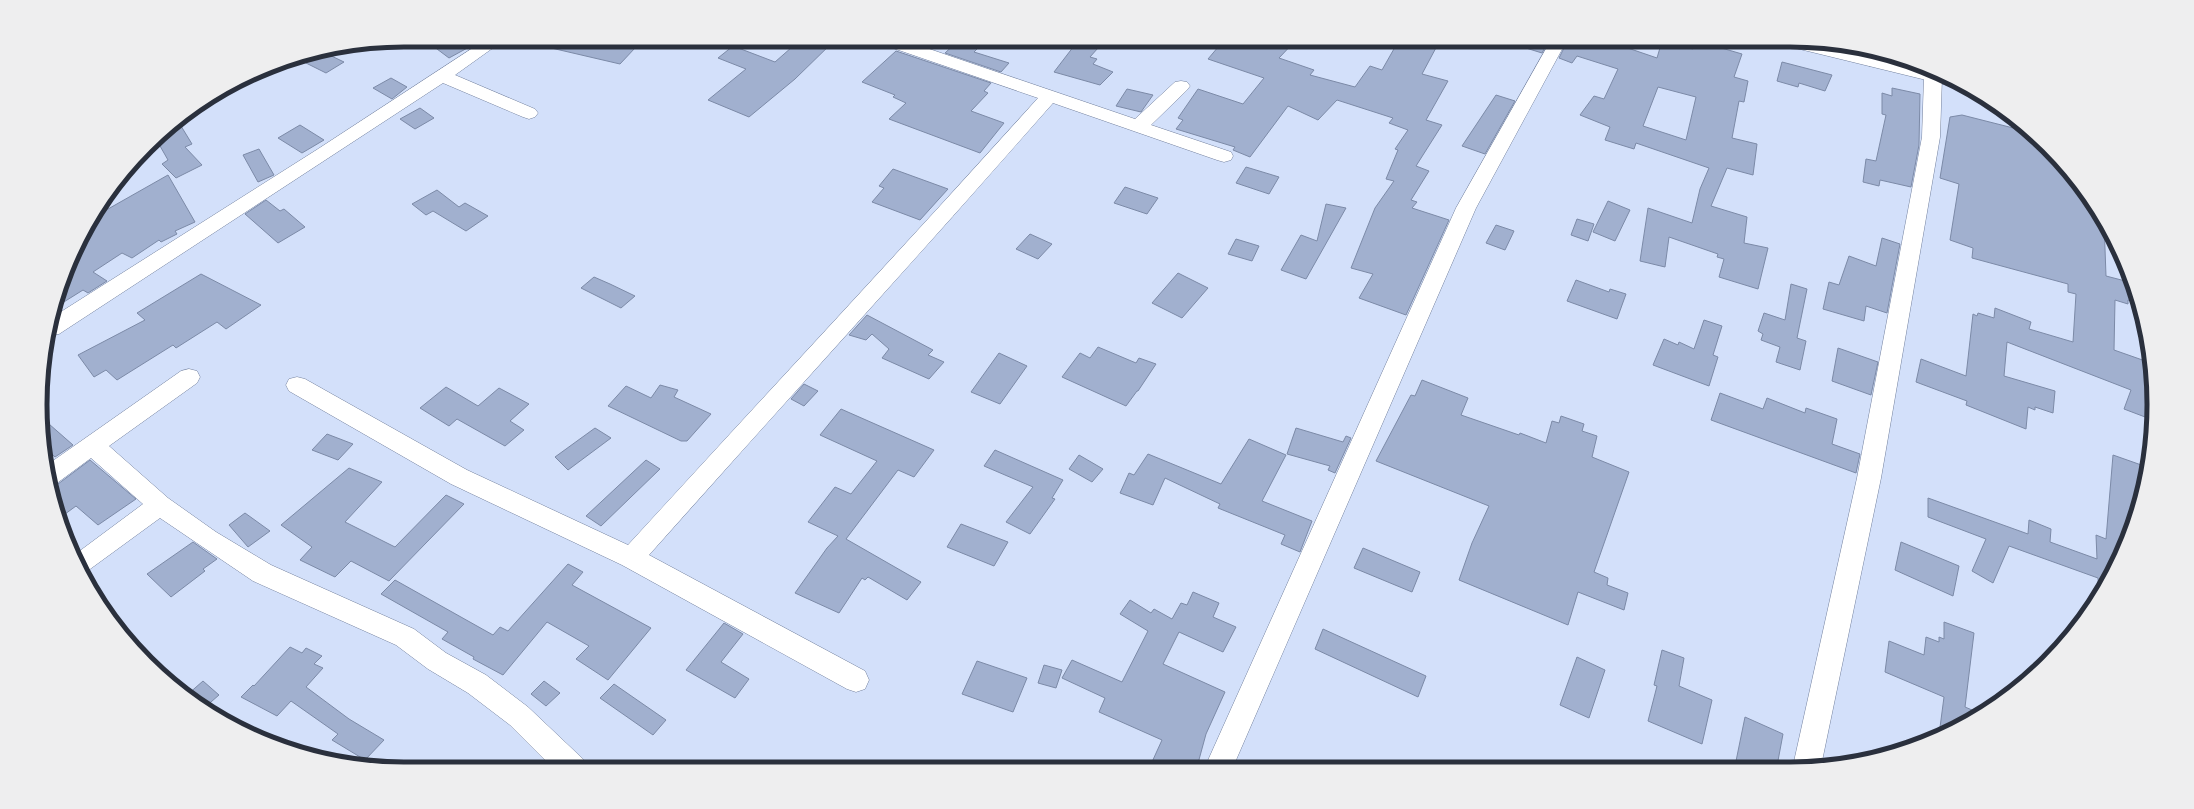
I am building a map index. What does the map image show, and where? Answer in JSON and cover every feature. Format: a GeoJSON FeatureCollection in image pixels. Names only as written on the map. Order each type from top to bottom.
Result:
{"type":"FeatureCollection","features":[{"type":"Feature","properties":{"kind":"main road"},"geometry":{"type":"LineString","coordinates":[[56,325],[325,153],[486,47]]}},
{"type":"Feature","properties":{"kind":"main road"},"geometry":{"type":"LineString","coordinates":[[907,47],[1224,156]]}},
{"type":"Feature","properties":{"kind":"main road"},"geometry":{"type":"LineString","coordinates":[[1221,762],[1466,208],[1555,47]]}},
{"type":"Feature","properties":{"kind":"main road"},"geometry":{"type":"LineString","coordinates":[[1888,61],[1931,76]]}},
{"type":"Feature","properties":{"kind":"main road"},"geometry":{"type":"LineString","coordinates":[[442,76],[530,113]]}},
{"type":"Feature","properties":{"kind":"main road"},"geometry":{"type":"LineString","coordinates":[[1808,761],[1869,478],[1931,137],[1933,77]]}},
{"type":"Feature","properties":{"kind":"main road"},"geometry":{"type":"LineString","coordinates":[[1138,127],[1180,86]]}},
{"type":"Feature","properties":{"kind":"main road"},"geometry":{"type":"LineString","coordinates":[[631,558],[837,330],[921,241],[1050,96]]}},
{"type":"Feature","properties":{"kind":"main road"},"geometry":{"type":"LineString","coordinates":[[54,473],[189,377]]}},
{"type":"Feature","properties":{"kind":"main road"},"geometry":{"type":"LineString","coordinates":[[297,385],[459,477],[631,558],[856,680]]}},
{"type":"Feature","properties":{"kind":"main road"},"geometry":{"type":"LineString","coordinates":[[92,445],[160,505],[208,539],[262,573],[405,637],[437,661],[477,684],[519,716],[567,762]]}},
{"type":"Feature","properties":{"kind":"main road"},"geometry":{"type":"LineString","coordinates":[[83,562],[160,505]]}},
{"type":"Feature","properties":{"kind":"building"},"geometry":{"type":"Polygon","coordinates":[[[434,47],[469,47],[449,58],[434,47]]]}},
{"type":"Feature","properties":{"kind":"building"},"geometry":{"type":"Polygon","coordinates":[[[547,47],[635,48],[620,64],[547,47]]]}},
{"type":"Feature","properties":{"kind":"building"},"geometry":{"type":"Polygon","coordinates":[[[732,47],[736,47],[775,62],[792,47],[828,47],[795,79],[749,117],[708,100],[746,69],[718,58],[732,47]]]}},
{"type":"Feature","properties":{"kind":"building"},"geometry":{"type":"Polygon","coordinates":[[[951,47],[979,47],[974,52],[1009,63],[1001,72],[945,53],[951,47]]]}},
{"type":"Feature","properties":{"kind":"building"},"geometry":{"type":"Polygon","coordinates":[[[1073,47],[1094,47],[1098,48],[1090,57],[1097,59],[1093,64],[1113,72],[1100,85],[1054,72],[1073,47]]]}},
{"type":"Feature","properties":{"kind":"building"},"geometry":{"type":"Polygon","coordinates":[[[1218,47],[1289,47],[1279,58],[1314,70],[1310,75],[1355,87],[1370,66],[1382,70],[1395,47],[1436,47],[1422,74],[1448,81],[1426,120],[1442,125],[1416,166],[1429,171],[1411,200],[1417,202],[1412,208],[1449,220],[1406,315],[1359,298],[1373,274],[1351,268],[1375,208],[1394,181],[1386,179],[1398,150],[1395,149],[1408,130],[1389,123],[1393,118],[1337,100],[1318,120],[1288,106],[1250,157],[1233,150],[1235,147],[1176,129],[1183,120],[1178,118],[1198,89],[1243,104],[1264,78],[1208,59],[1218,47]]]}},
{"type":"Feature","properties":{"kind":"building"},"geometry":{"type":"Polygon","coordinates":[[[1523,47],[1545,47],[1542,53],[1523,47]]]}},
{"type":"Feature","properties":{"kind":"building"},"geometry":{"type":"Polygon","coordinates":[[[1564,47],[1625,47],[1657,58],[1660,47],[1685,47],[1693,49],[1694,47],[1718,47],[1742,54],[1734,77],[1748,81],[1744,102],[1739,101],[1732,138],[1757,144],[1753,175],[1727,168],[1711,206],[1747,217],[1744,243],[1768,248],[1758,289],[1719,277],[1724,259],[1717,257],[1718,254],[1669,237],[1665,267],[1640,261],[1648,208],[1692,223],[1700,189],[1709,168],[1636,143],[1634,149],[1605,140],[1610,127],[1580,115],[1594,96],[1604,99],[1618,69],[1577,56],[1572,63],[1559,58],[1564,47]],[[1658,87],[1643,126],[1686,140],[1696,97],[1658,87]]]}},
{"type":"Feature","properties":{"kind":"building"},"geometry":{"type":"Polygon","coordinates":[[[896,51],[991,83],[984,91],[988,93],[971,111],[1004,123],[980,153],[889,119],[906,103],[893,97],[895,95],[862,82],[896,51]]]}},
{"type":"Feature","properties":{"kind":"building"},"geometry":{"type":"Polygon","coordinates":[[[330,55],[344,62],[326,73],[303,62],[330,55]]]}},
{"type":"Feature","properties":{"kind":"building"},"geometry":{"type":"Polygon","coordinates":[[[1782,62],[1832,75],[1825,91],[1799,83],[1798,87],[1777,81],[1782,62]]]}},
{"type":"Feature","properties":{"kind":"building"},"geometry":{"type":"Polygon","coordinates":[[[391,78],[407,87],[392,99],[373,88],[391,78]]]}},
{"type":"Feature","properties":{"kind":"building"},"geometry":{"type":"Polygon","coordinates":[[[1892,88],[1920,94],[1919,145],[1911,187],[1880,180],[1879,186],[1863,182],[1866,159],[1876,161],[1886,115],[1882,114],[1882,93],[1892,96],[1892,88]]]}},
{"type":"Feature","properties":{"kind":"building"},"geometry":{"type":"Polygon","coordinates":[[[1127,89],[1153,95],[1141,112],[1116,106],[1127,89]]]}},
{"type":"Feature","properties":{"kind":"building"},"geometry":{"type":"Polygon","coordinates":[[[1496,95],[1515,101],[1485,154],[1462,146],[1496,95]]]}},
{"type":"Feature","properties":{"kind":"building"},"geometry":{"type":"Polygon","coordinates":[[[420,108],[434,118],[415,129],[400,119],[420,108]]]}},
{"type":"Feature","properties":{"kind":"building"},"geometry":{"type":"Polygon","coordinates":[[[1962,115],[2016,129],[2058,169],[2087,206],[2105,236],[2106,276],[2125,281],[2132,301],[2128,300],[2128,304],[2115,300],[2114,350],[2144,361],[2146,418],[2124,409],[2131,390],[2007,342],[2004,376],[2055,391],[2053,413],[2035,407],[2035,410],[2028,407],[2026,429],[1966,405],[1967,401],[1916,382],[1921,359],[1966,376],[1973,314],[1977,316],[1978,313],[1994,318],[1995,308],[2031,322],[2029,329],[2073,342],[2076,294],[2068,292],[2068,284],[1972,258],[1973,248],[1950,240],[1959,184],[1940,178],[1950,117],[1962,115]]]}},
{"type":"Feature","properties":{"kind":"building"},"geometry":{"type":"Polygon","coordinates":[[[300,125],[324,140],[302,153],[278,138],[300,125]]]}},
{"type":"Feature","properties":{"kind":"building"},"geometry":{"type":"Polygon","coordinates":[[[181,126],[192,144],[185,147],[202,165],[176,178],[162,164],[168,160],[159,145],[181,126]]]}},
{"type":"Feature","properties":{"kind":"building"},"geometry":{"type":"Polygon","coordinates":[[[259,149],[274,175],[258,182],[243,155],[259,149]]]}},
{"type":"Feature","properties":{"kind":"building"},"geometry":{"type":"Polygon","coordinates":[[[1246,167],[1279,177],[1269,194],[1236,183],[1246,167]]]}},
{"type":"Feature","properties":{"kind":"building"},"geometry":{"type":"Polygon","coordinates":[[[893,169],[948,189],[920,220],[872,202],[884,188],[879,186],[893,169]]]}},
{"type":"Feature","properties":{"kind":"building"},"geometry":{"type":"Polygon","coordinates":[[[168,175],[195,222],[175,231],[177,234],[161,242],[159,240],[132,258],[122,253],[93,272],[107,281],[88,293],[83,290],[62,303],[74,268],[84,246],[105,209],[108,209],[168,175]]]}},
{"type":"Feature","properties":{"kind":"building"},"geometry":{"type":"Polygon","coordinates":[[[1125,187],[1158,198],[1147,214],[1114,203],[1125,187]]]}},
{"type":"Feature","properties":{"kind":"building"},"geometry":{"type":"Polygon","coordinates":[[[437,190],[459,207],[465,203],[488,216],[466,231],[433,211],[426,215],[412,204],[437,190]]]}},
{"type":"Feature","properties":{"kind":"building"},"geometry":{"type":"Polygon","coordinates":[[[266,200],[280,211],[284,209],[305,227],[278,243],[245,214],[266,200]]]}},
{"type":"Feature","properties":{"kind":"building"},"geometry":{"type":"Polygon","coordinates":[[[1608,201],[1630,210],[1615,241],[1593,232],[1608,201]]]}},
{"type":"Feature","properties":{"kind":"building"},"geometry":{"type":"Polygon","coordinates":[[[1326,204],[1346,208],[1306,279],[1281,270],[1301,235],[1317,241],[1326,204]]]}},
{"type":"Feature","properties":{"kind":"building"},"geometry":{"type":"Polygon","coordinates":[[[1577,219],[1594,224],[1588,241],[1571,235],[1577,219]]]}},
{"type":"Feature","properties":{"kind":"building"},"geometry":{"type":"Polygon","coordinates":[[[1496,225],[1514,231],[1505,250],[1486,243],[1496,225]]]}},
{"type":"Feature","properties":{"kind":"building"},"geometry":{"type":"Polygon","coordinates":[[[1030,234],[1052,244],[1038,259],[1016,249],[1030,234]]]}},
{"type":"Feature","properties":{"kind":"building"},"geometry":{"type":"Polygon","coordinates":[[[1882,238],[1900,244],[1887,313],[1866,306],[1864,321],[1823,309],[1829,282],[1839,285],[1849,256],[1876,266],[1882,238]]]}},
{"type":"Feature","properties":{"kind":"building"},"geometry":{"type":"Polygon","coordinates":[[[1236,239],[1259,246],[1252,261],[1228,254],[1236,239]]]}},
{"type":"Feature","properties":{"kind":"building"},"geometry":{"type":"Polygon","coordinates":[[[1178,273],[1208,288],[1182,318],[1152,303],[1178,273]]]}},
{"type":"Feature","properties":{"kind":"building"},"geometry":{"type":"Polygon","coordinates":[[[201,274],[261,305],[226,329],[217,322],[176,348],[173,345],[117,380],[106,370],[94,377],[78,355],[145,320],[137,313],[201,274]]]}},
{"type":"Feature","properties":{"kind":"building"},"geometry":{"type":"Polygon","coordinates":[[[594,277],[635,296],[621,308],[581,288],[594,277]]]}},
{"type":"Feature","properties":{"kind":"building"},"geometry":{"type":"Polygon","coordinates":[[[1576,280],[1609,292],[1610,289],[1626,294],[1617,319],[1567,301],[1576,280]]]}},
{"type":"Feature","properties":{"kind":"building"},"geometry":{"type":"Polygon","coordinates":[[[1791,284],[1807,289],[1797,338],[1806,341],[1800,370],[1776,362],[1780,347],[1761,340],[1763,334],[1758,331],[1764,313],[1785,320],[1791,284]]]}},
{"type":"Feature","properties":{"kind":"building"},"geometry":{"type":"Polygon","coordinates":[[[867,315],[933,350],[928,355],[944,362],[929,379],[882,358],[889,349],[872,334],[866,340],[849,335],[867,315]]]}},
{"type":"Feature","properties":{"kind":"building"},"geometry":{"type":"Polygon","coordinates":[[[1704,320],[1722,326],[1713,355],[1718,357],[1709,386],[1653,365],[1664,339],[1678,345],[1679,342],[1694,349],[1704,320]]]}},
{"type":"Feature","properties":{"kind":"building"},"geometry":{"type":"Polygon","coordinates":[[[1098,347],[1136,363],[1139,358],[1156,364],[1126,406],[1062,377],[1080,353],[1090,358],[1098,347]]]}},
{"type":"Feature","properties":{"kind":"building"},"geometry":{"type":"Polygon","coordinates":[[[1838,348],[1878,362],[1871,395],[1832,381],[1838,348]]]}},
{"type":"Feature","properties":{"kind":"building"},"geometry":{"type":"Polygon","coordinates":[[[999,353],[1027,366],[1000,404],[971,392],[999,353]]]}},
{"type":"Feature","properties":{"kind":"building"},"geometry":{"type":"Polygon","coordinates":[[[1422,380],[1468,398],[1461,415],[1519,435],[1520,433],[1546,443],[1552,421],[1559,423],[1561,416],[1584,424],[1582,431],[1597,436],[1592,457],[1629,472],[1594,572],[1608,578],[1607,585],[1628,593],[1624,610],[1578,592],[1568,625],[1459,580],[1472,543],[1489,506],[1376,461],[1411,395],[1415,396],[1422,380]]]}},
{"type":"Feature","properties":{"kind":"building"},"geometry":{"type":"Polygon","coordinates":[[[804,384],[818,391],[804,406],[791,399],[804,384]]]}},
{"type":"Feature","properties":{"kind":"building"},"geometry":{"type":"Polygon","coordinates":[[[660,385],[678,390],[674,397],[711,414],[687,441],[681,441],[608,406],[626,386],[651,398],[660,385]]]}},
{"type":"Feature","properties":{"kind":"building"},"geometry":{"type":"Polygon","coordinates":[[[446,387],[478,406],[499,388],[529,404],[510,421],[524,430],[505,446],[457,419],[449,426],[420,408],[446,387]]]}},
{"type":"Feature","properties":{"kind":"building"},"geometry":{"type":"Polygon","coordinates":[[[1720,393],[1763,409],[1767,398],[1805,413],[1806,408],[1837,419],[1832,444],[1860,454],[1856,473],[1711,420],[1720,393]]]}},
{"type":"Feature","properties":{"kind":"building"},"geometry":{"type":"Polygon","coordinates":[[[841,409],[934,450],[914,477],[898,470],[846,539],[921,582],[907,600],[868,577],[865,580],[862,578],[839,613],[795,593],[827,548],[838,536],[808,522],[835,487],[851,494],[877,461],[820,435],[841,409]]]}},
{"type":"Feature","properties":{"kind":"building"},"geometry":{"type":"Polygon","coordinates":[[[48,423],[73,445],[55,457],[50,453],[48,423]]]}},
{"type":"Feature","properties":{"kind":"building"},"geometry":{"type":"Polygon","coordinates":[[[595,428],[611,438],[568,470],[555,457],[595,428]]]}},
{"type":"Feature","properties":{"kind":"building"},"geometry":{"type":"Polygon","coordinates":[[[1296,428],[1343,442],[1346,436],[1351,438],[1335,473],[1328,470],[1330,466],[1287,454],[1296,428]]]}},
{"type":"Feature","properties":{"kind":"building"},"geometry":{"type":"Polygon","coordinates":[[[327,434],[353,444],[338,460],[312,450],[327,434]]]}},
{"type":"Feature","properties":{"kind":"building"},"geometry":{"type":"Polygon","coordinates":[[[1249,439],[1286,455],[1262,501],[1312,521],[1300,552],[1281,544],[1285,535],[1218,508],[1220,504],[1165,478],[1153,505],[1120,493],[1129,473],[1134,475],[1148,454],[1221,484],[1249,439]]]}},
{"type":"Feature","properties":{"kind":"building"},"geometry":{"type":"Polygon","coordinates":[[[995,450],[1063,480],[1052,498],[1055,499],[1030,534],[1006,522],[1033,487],[984,466],[995,450]]]}},
{"type":"Feature","properties":{"kind":"building"},"geometry":{"type":"Polygon","coordinates":[[[1079,455],[1103,469],[1092,482],[1069,469],[1079,455]]]}},
{"type":"Feature","properties":{"kind":"building"},"geometry":{"type":"Polygon","coordinates":[[[2113,455],[2142,465],[2135,497],[2128,519],[2110,563],[2098,584],[2098,578],[2009,546],[1993,583],[1972,571],[1986,539],[1928,517],[1928,498],[2028,534],[2029,520],[2051,529],[2050,542],[2097,559],[2096,535],[2106,539],[2113,455]]]}},
{"type":"Feature","properties":{"kind":"building"},"geometry":{"type":"Polygon","coordinates":[[[90,460],[136,499],[98,525],[76,506],[65,514],[56,485],[90,460]]]}},
{"type":"Feature","properties":{"kind":"building"},"geometry":{"type":"Polygon","coordinates":[[[646,460],[660,469],[601,526],[586,516],[646,460]]]}},
{"type":"Feature","properties":{"kind":"building"},"geometry":{"type":"Polygon","coordinates":[[[349,468],[382,482],[345,522],[395,547],[446,495],[464,504],[389,581],[351,561],[335,577],[300,560],[312,547],[281,525],[349,468]]]}},
{"type":"Feature","properties":{"kind":"building"},"geometry":{"type":"Polygon","coordinates":[[[245,513],[270,531],[248,547],[229,525],[245,513]]]}},
{"type":"Feature","properties":{"kind":"building"},"geometry":{"type":"Polygon","coordinates":[[[961,524],[1008,542],[994,566],[947,547],[961,524]]]}},
{"type":"Feature","properties":{"kind":"building"},"geometry":{"type":"Polygon","coordinates":[[[193,542],[217,559],[203,569],[205,571],[171,597],[147,574],[193,542]]]}},
{"type":"Feature","properties":{"kind":"building"},"geometry":{"type":"Polygon","coordinates":[[[1901,542],[1959,566],[1953,596],[1895,570],[1901,542]]]}},
{"type":"Feature","properties":{"kind":"building"},"geometry":{"type":"Polygon","coordinates":[[[1363,548],[1420,572],[1412,592],[1354,568],[1363,548]]]}},
{"type":"Feature","properties":{"kind":"building"},"geometry":{"type":"Polygon","coordinates":[[[568,564],[583,572],[572,585],[651,628],[608,680],[576,659],[589,646],[547,622],[503,675],[473,659],[474,657],[442,639],[448,632],[381,594],[395,580],[493,635],[500,627],[508,631],[568,564]]]}},
{"type":"Feature","properties":{"kind":"building"},"geometry":{"type":"Polygon","coordinates":[[[1193,592],[1219,603],[1213,617],[1236,627],[1223,652],[1179,632],[1163,664],[1225,692],[1206,734],[1198,762],[1152,762],[1162,740],[1099,712],[1105,698],[1062,678],[1072,660],[1122,682],[1148,631],[1120,614],[1130,600],[1151,613],[1154,609],[1172,619],[1181,603],[1187,605],[1193,592]]]}},
{"type":"Feature","properties":{"kind":"building"},"geometry":{"type":"Polygon","coordinates":[[[1944,622],[1974,633],[1965,707],[1974,711],[1940,729],[1944,697],[1885,672],[1889,641],[1924,655],[1926,637],[1939,642],[1939,637],[1944,639],[1944,622]]]}},
{"type":"Feature","properties":{"kind":"building"},"geometry":{"type":"Polygon","coordinates":[[[724,623],[743,634],[721,662],[749,679],[735,698],[686,670],[724,623]]]}},
{"type":"Feature","properties":{"kind":"building"},"geometry":{"type":"Polygon","coordinates":[[[1323,629],[1426,676],[1418,697],[1315,649],[1323,629]]]}},
{"type":"Feature","properties":{"kind":"building"},"geometry":{"type":"Polygon","coordinates":[[[290,647],[302,653],[306,648],[322,656],[314,664],[323,668],[306,687],[349,719],[384,740],[364,760],[332,740],[338,734],[291,701],[277,716],[241,697],[253,685],[254,686],[290,647]]]}},
{"type":"Feature","properties":{"kind":"building"},"geometry":{"type":"Polygon","coordinates":[[[1662,650],[1684,658],[1679,686],[1712,700],[1702,744],[1648,721],[1657,686],[1654,685],[1662,650]]]}},
{"type":"Feature","properties":{"kind":"building"},"geometry":{"type":"Polygon","coordinates":[[[1577,657],[1605,670],[1589,718],[1560,705],[1577,657]]]}},
{"type":"Feature","properties":{"kind":"building"},"geometry":{"type":"Polygon","coordinates":[[[977,661],[1027,678],[1013,712],[962,694],[977,661]]]}},
{"type":"Feature","properties":{"kind":"building"},"geometry":{"type":"Polygon","coordinates":[[[1044,665],[1062,670],[1056,688],[1038,683],[1044,665]]]}},
{"type":"Feature","properties":{"kind":"building"},"geometry":{"type":"Polygon","coordinates":[[[203,681],[219,695],[209,704],[191,691],[203,681]]]}},
{"type":"Feature","properties":{"kind":"building"},"geometry":{"type":"Polygon","coordinates":[[[544,681],[560,693],[546,706],[531,694],[544,681]]]}},
{"type":"Feature","properties":{"kind":"building"},"geometry":{"type":"Polygon","coordinates":[[[614,684],[666,720],[653,735],[600,698],[614,684]]]}},
{"type":"Feature","properties":{"kind":"building"},"geometry":{"type":"Polygon","coordinates":[[[1745,717],[1783,734],[1778,762],[1736,762],[1745,717]]]}}]}
